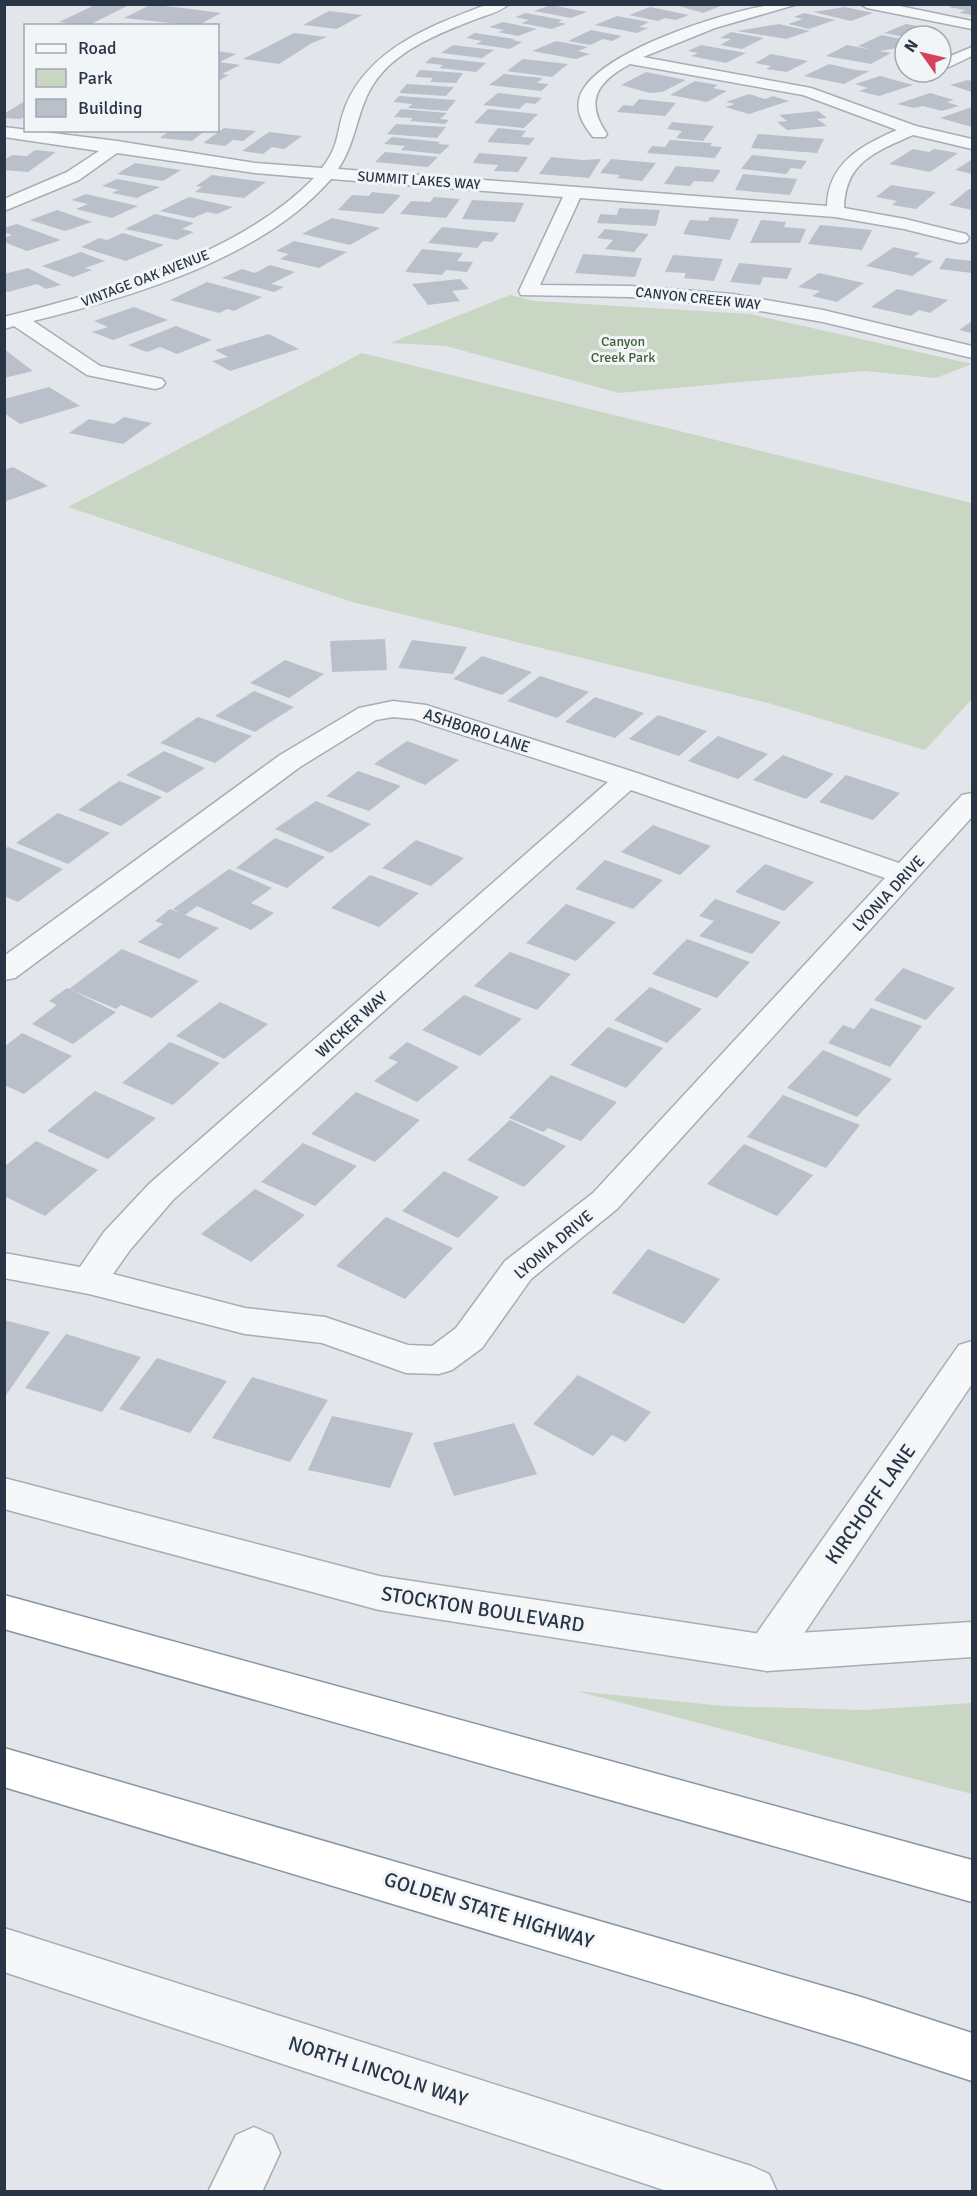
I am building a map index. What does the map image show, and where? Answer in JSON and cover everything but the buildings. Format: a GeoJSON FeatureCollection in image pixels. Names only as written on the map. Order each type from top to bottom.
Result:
{"type":"FeatureCollection","features":[{"type":"Feature","properties":{"kind":"highway"},"geometry":{"type":"LineString","coordinates":[[4,1612],[960,1876]]}},
{"type":"Feature","properties":{"kind":"highway","name":"GOLDEN STATE HIGHWAY"},"geometry":{"type":"LineString","coordinates":[[4,1767],[861,2021],[972,2057]]}},
{"type":"Feature","properties":{"kind":"street","name":"VINTAGE OAK AVENUE"},"geometry":{"type":"LineString","coordinates":[[11,321],[129,286],[217,250],[283,212],[327,173],[347,138],[353,106],[362,89],[385,63],[404,48],[443,26],[502,4]]}},
{"type":"Feature","properties":{"kind":"street"},"geometry":{"type":"LineString","coordinates":[[599,134],[586,113],[587,94],[601,76],[664,41],[708,26],[791,4]]}},
{"type":"Feature","properties":{"kind":"street"},"geometry":{"type":"LineString","coordinates":[[867,4],[972,26]]}},
{"type":"Feature","properties":{"kind":"street"},"geometry":{"type":"LineString","coordinates":[[953,60],[972,51]]}},
{"type":"Feature","properties":{"kind":"street"},"geometry":{"type":"LineString","coordinates":[[629,59],[806,91],[863,110],[911,130],[972,144]]}},
{"type":"Feature","properties":{"kind":"street"},"geometry":{"type":"LineString","coordinates":[[835,212],[836,189],[849,166],[874,147],[911,130]]}},
{"type":"Feature","properties":{"kind":"street","name":"SUMMIT LAKES WAY"},"geometry":{"type":"LineString","coordinates":[[4,132],[117,146],[224,164],[835,212],[905,224],[960,238]]}},
{"type":"Feature","properties":{"kind":"street"},"geometry":{"type":"LineString","coordinates":[[4,206],[73,176],[117,146]]}},
{"type":"Feature","properties":{"kind":"street","name":"CANYON CREEK WAY"},"geometry":{"type":"LineString","coordinates":[[574,191],[528,291],[635,291],[733,300],[826,317],[972,352]]}},
{"type":"Feature","properties":{"kind":"street"},"geometry":{"type":"LineString","coordinates":[[11,321],[94,371],[155,383]]}},
{"type":"Feature","properties":{"kind":"street","name":"ASHBORO LANE"},"geometry":{"type":"LineString","coordinates":[[4,971],[290,760],[368,714],[393,709],[417,711],[627,779],[904,875]]}},
{"type":"Feature","properties":{"kind":"street","name":"WICKER WAY"},"geometry":{"type":"LineString","coordinates":[[89,1281],[117,1241],[161,1192],[627,779]]}},
{"type":"Feature","properties":{"kind":"street","name":"LYONIA DRIVE"},"geometry":{"type":"LineString","coordinates":[[4,1265],[89,1281],[245,1321],[325,1330],[406,1359],[440,1360],[470,1338],[518,1270],[605,1202],[972,801]]}},
{"type":"Feature","properties":{"kind":"street","name":"KIRCHOFF LANE"},"geometry":{"type":"LineString","coordinates":[[767,1653],[972,1355]]}},
{"type":"Feature","properties":{"kind":"street","name":"STOCKTON BOULEVARD"},"geometry":{"type":"LineString","coordinates":[[4,1492],[379,1593],[767,1653],[972,1640]]}},
{"type":"Feature","properties":{"kind":"street","name":"NORTH LINCOLN WAY"},"geometry":{"type":"LineString","coordinates":[[4,1950],[751,2192]]}},
{"type":"Feature","properties":{"kind":"green space","name":"Canyon Creek Park"},"geometry":{"type":"Polygon","coordinates":[[[510,295],[535,301],[750,314],[972,364],[936,378],[864,371],[619,393],[446,346],[390,343],[510,295]]]}},
{"type":"Feature","properties":{"kind":"green space"},"geometry":{"type":"Polygon","coordinates":[[[362,353],[972,503],[972,699],[925,750],[772,704],[352,602],[68,507],[362,353]]]}},
{"type":"Feature","properties":{"kind":"green space"},"geometry":{"type":"Polygon","coordinates":[[[576,1691],[723,1706],[864,1710],[972,1703],[972,1794],[576,1691]]]}}]}
